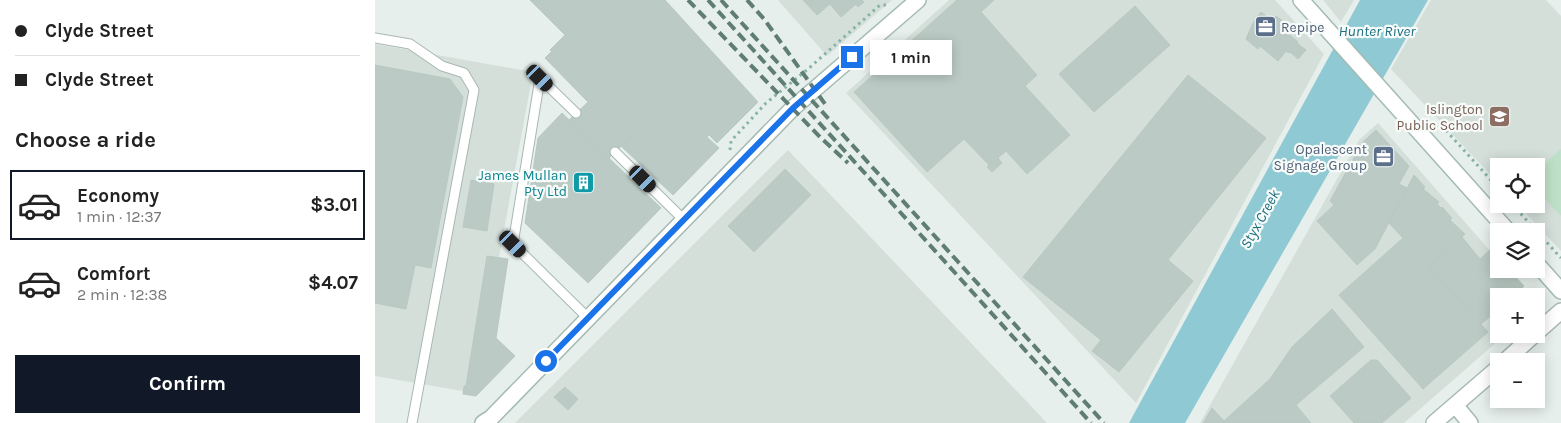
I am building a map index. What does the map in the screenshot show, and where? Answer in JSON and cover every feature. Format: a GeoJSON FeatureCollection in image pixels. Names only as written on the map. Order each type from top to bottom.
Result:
{"type":"FeatureCollection","features":[{"type":"Feature","properties":{"kind":"street"},"geometry":{"type":"LineString","coordinates":[[483,423],[491,418],[807,95],[917,0]]}},
{"type":"Feature","properties":{"kind":"street"},"geometry":{"type":"LineString","coordinates":[[1301,0],[1501,223]]}},
{"type":"Feature","properties":{"kind":"street"},"geometry":{"type":"LineString","coordinates":[[1545,273],[1561,291]]}},
{"type":"Feature","properties":{"kind":"street"},"geometry":{"type":"LineString","coordinates":[[1545,325],[1561,311]]}},
{"type":"Feature","properties":{"kind":"street"},"geometry":{"type":"LineString","coordinates":[[1514,353],[1525,343]]}},
{"type":"Feature","properties":{"kind":"street"},"geometry":{"type":"LineString","coordinates":[[1434,423],[1490,374]]}},
{"type":"Feature","properties":{"kind":"street"},"geometry":{"type":"LineString","coordinates":[[1455,405],[1471,423]]}},
{"type":"Feature","properties":{"kind":"lane"},"geometry":{"type":"LineString","coordinates":[[375,38],[410,44],[442,66],[464,73],[474,90],[412,423]]}},
{"type":"Feature","properties":{"kind":"lane"},"geometry":{"type":"LineString","coordinates":[[576,113],[540,78],[513,244],[588,318]]}},
{"type":"Feature","properties":{"kind":"lane"},"geometry":{"type":"LineString","coordinates":[[615,152],[684,220]]}},
{"type":"Feature","properties":{"kind":"path"},"geometry":{"type":"LineString","coordinates":[[731,141],[766,103],[808,69],[880,5]]}},
{"type":"Feature","properties":{"kind":"path"},"geometry":{"type":"LineString","coordinates":[[1442,126],[1490,179]]}},
{"type":"Feature","properties":{"kind":"path"},"geometry":{"type":"LineString","coordinates":[[1520,213],[1561,258]]}},
{"type":"Feature","properties":{"kind":"shaded area"},"geometry":{"type":"Polygon","coordinates":[[[778,0],[892,0],[827,56],[778,0]]]}},
{"type":"Feature","properties":{"kind":"shaded area"},"geometry":{"type":"Polygon","coordinates":[[[949,0],[1275,0],[1324,54],[1136,403],[846,93],[949,0]]]}},
{"type":"Feature","properties":{"kind":"shaded area"},"geometry":{"type":"Polygon","coordinates":[[[1323,0],[1354,0],[1341,22],[1323,0]]]}},
{"type":"Feature","properties":{"kind":"shaded area","name":"Islington Public School"},"geometry":{"type":"Polygon","coordinates":[[[1431,0],[1546,0],[1561,16],[1561,251],[1545,234],[1545,223],[1535,223],[1525,213],[1545,213],[1545,158],[1490,158],[1490,174],[1391,69],[1431,0]]]}},
{"type":"Feature","properties":{"kind":"shaded area"},"geometry":{"type":"Polygon","coordinates":[[[375,44],[533,72],[474,393],[375,376],[375,44]]]}},
{"type":"Feature","properties":{"kind":"shaded area"},"geometry":{"type":"Polygon","coordinates":[[[1378,123],[1490,251],[1490,278],[1514,278],[1523,288],[1490,288],[1490,343],[1496,343],[1404,423],[1200,423],[1359,140],[1378,123]]]}},
{"type":"Feature","properties":{"kind":"shaded area"},"geometry":{"type":"Polygon","coordinates":[[[788,150],[1047,423],[515,423],[788,150]]]}},
{"type":"Feature","properties":{"kind":"green space"},"geometry":{"type":"Polygon","coordinates":[[[1561,149],[1561,216],[1545,199],[1545,162],[1561,149]]]}},
{"type":"Feature","properties":{"kind":"water","name":"Hunter River"},"geometry":{"type":"Polygon","coordinates":[[[1360,0],[1428,0],[1185,423],[1129,423],[1360,0]]]}},
{"type":"Feature","properties":{"kind":"building"},"geometry":{"type":"Polygon","coordinates":[[[530,0],[665,0],[758,102],[717,143],[709,135],[707,137],[719,148],[673,195],[621,146],[634,134],[550,50],[565,35],[530,0]]]}},
{"type":"Feature","properties":{"kind":"building"},"geometry":{"type":"Polygon","coordinates":[[[803,0],[862,0],[864,2],[858,7],[856,4],[841,17],[830,4],[817,15],[803,0]]]}},
{"type":"Feature","properties":{"kind":"building"},"geometry":{"type":"Polygon","coordinates":[[[957,0],[994,0],[981,12],[1037,75],[1025,86],[1070,135],[1027,174],[1006,151],[998,158],[1002,163],[992,172],[987,167],[989,165],[964,139],[927,172],[854,92],[957,0]]]}},
{"type":"Feature","properties":{"kind":"building"},"geometry":{"type":"Polygon","coordinates":[[[1135,6],[1170,45],[1094,112],[1059,74],[1135,6]]]}},
{"type":"Feature","properties":{"kind":"building"},"geometry":{"type":"Polygon","coordinates":[[[1261,12],[1272,21],[1276,16],[1284,22],[1280,27],[1306,50],[1298,59],[1286,51],[1278,61],[1260,46],[1258,49],[1246,39],[1253,23],[1261,12]]]}},
{"type":"Feature","properties":{"kind":"building"},"geometry":{"type":"Polygon","coordinates":[[[552,51],[634,134],[609,158],[569,120],[588,102],[545,58],[552,51]]]}},
{"type":"Feature","properties":{"kind":"building"},"geometry":{"type":"Polygon","coordinates":[[[375,65],[450,79],[463,97],[431,268],[415,265],[406,309],[375,303],[375,65]]]}},
{"type":"Feature","properties":{"kind":"building"},"geometry":{"type":"Polygon","coordinates":[[[1188,75],[1266,138],[1168,260],[1193,281],[1119,372],[1092,351],[1101,340],[1023,277],[1188,75]]]}},
{"type":"Feature","properties":{"kind":"building","name":"James Mullan Pty Ltd"},"geometry":{"type":"Polygon","coordinates":[[[562,113],[661,208],[588,283],[525,223],[538,138],[562,113]]]}},
{"type":"Feature","properties":{"kind":"building"},"geometry":{"type":"Polygon","coordinates":[[[1376,130],[1409,166],[1399,184],[1407,188],[1375,249],[1357,265],[1317,221],[1334,205],[1330,201],[1362,143],[1376,130]]]}},
{"type":"Feature","properties":{"kind":"building"},"geometry":{"type":"Polygon","coordinates":[[[785,169],[811,195],[754,252],[728,226],[785,169]]]}},
{"type":"Feature","properties":{"kind":"building"},"geometry":{"type":"Polygon","coordinates":[[[1414,175],[1425,187],[1423,189],[1439,202],[1437,204],[1452,218],[1450,220],[1465,234],[1429,266],[1488,332],[1423,389],[1339,295],[1403,238],[1389,223],[1414,175]]]}},
{"type":"Feature","properties":{"kind":"building"},"geometry":{"type":"Polygon","coordinates":[[[471,180],[494,184],[487,231],[463,227],[471,180]]]}},
{"type":"Feature","properties":{"kind":"building"},"geometry":{"type":"Polygon","coordinates":[[[1462,237],[1480,259],[1490,250],[1490,278],[1516,278],[1524,286],[1522,288],[1490,288],[1490,316],[1481,324],[1429,266],[1462,237]]]}},
{"type":"Feature","properties":{"kind":"building"},"geometry":{"type":"Polygon","coordinates":[[[487,256],[508,259],[496,338],[515,356],[476,396],[463,394],[464,386],[466,386],[487,256]]]}},
{"type":"Feature","properties":{"kind":"building"},"geometry":{"type":"Polygon","coordinates":[[[1332,309],[1364,347],[1296,405],[1311,423],[1203,423],[1212,408],[1224,421],[1270,379],[1292,347],[1332,309]]]}},
{"type":"Feature","properties":{"kind":"building"},"geometry":{"type":"Polygon","coordinates":[[[1371,360],[1377,360],[1411,398],[1382,423],[1354,423],[1330,396],[1371,360]]]}},
{"type":"Feature","properties":{"kind":"building"},"geometry":{"type":"Polygon","coordinates":[[[565,387],[578,399],[568,410],[554,397],[565,387]]]}},
{"type":"Feature","properties":{"kind":"railway"},"geometry":{"type":"LineString","coordinates":[[688,0],[820,137],[848,163]]}},
{"type":"Feature","properties":{"kind":"railway"},"geometry":{"type":"LineString","coordinates":[[708,0],[1091,423]]}},
{"type":"Feature","properties":{"kind":"railway"},"geometry":{"type":"LineString","coordinates":[[721,0],[1104,423]]}},
{"type":"Feature","properties":{"kind":"railway"},"geometry":{"type":"LineString","coordinates":[[747,0],[764,19],[825,104]]}},
{"type":"Feature","properties":{"kind":"place","name":"Repipe"},"geometry":{"type":"Point","coordinates":[1265,27]}},
{"type":"Feature","properties":{"kind":"place","name":"Islington Public School"},"geometry":{"type":"Point","coordinates":[1499,117]}},
{"type":"Feature","properties":{"kind":"place","name":"Opalescent Signage Group"},"geometry":{"type":"Point","coordinates":[1383,157]}},
{"type":"Feature","properties":{"kind":"place","name":"James Mullan Pty Ltd"},"geometry":{"type":"Point","coordinates":[583,183]}},
{"type":"Feature","properties":{"kind":"route"},"geometry":{"type":"LineString","coordinates":[[546,361],[793,108],[852,57]]}},
{"type":"Feature","properties":{"kind":"water label","name":"Styx Creek"},"geometry":{"type":"Point","coordinates":[1260,219]}}]}
